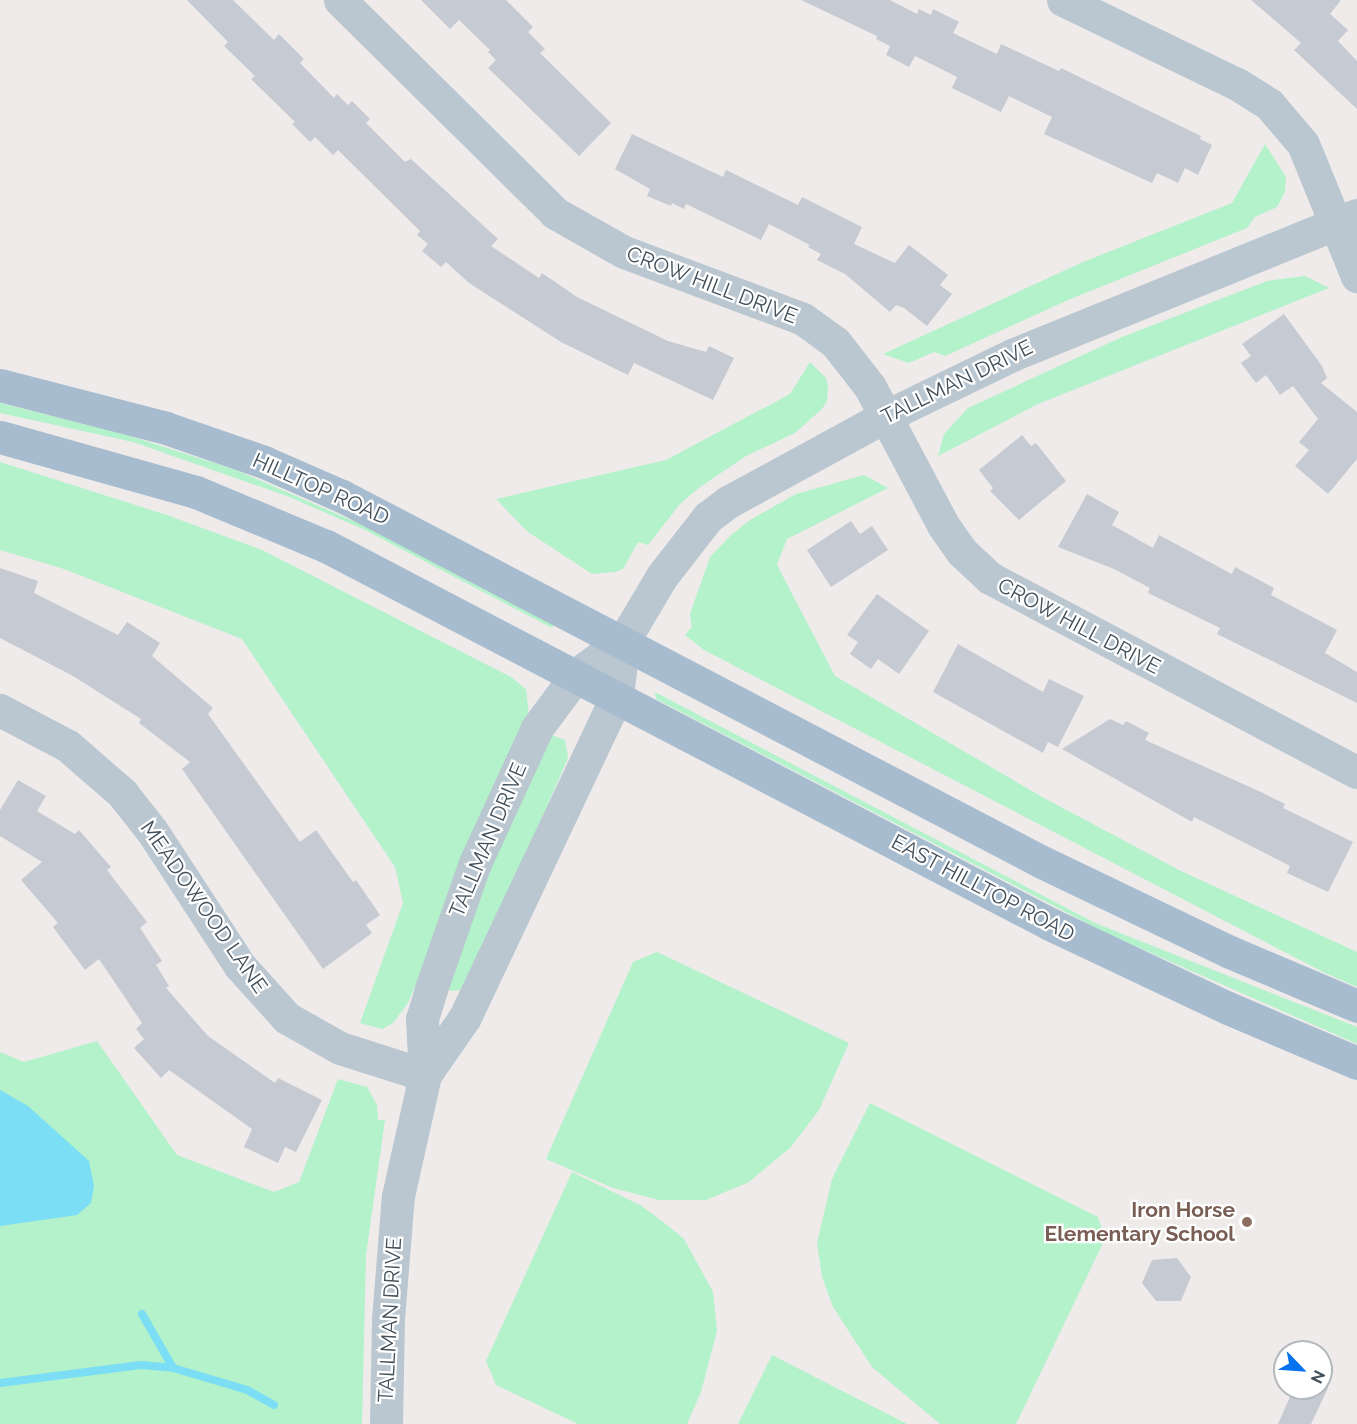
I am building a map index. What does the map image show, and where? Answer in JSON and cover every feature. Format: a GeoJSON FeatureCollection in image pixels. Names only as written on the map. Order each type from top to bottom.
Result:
{"type":"FeatureCollection","features":[{"type":"Feature","properties":{"kind":"main road","name":"HILLTOP ROAD"},"geometry":{"type":"LineString","coordinates":[[0,385],[166,428],[264,462],[385,516],[624,640]]}},
{"type":"Feature","properties":{"kind":"main road"},"geometry":{"type":"LineString","coordinates":[[0,437],[123,469],[232,505],[384,573],[617,695]]}},
{"type":"Feature","properties":{"kind":"main road"},"geometry":{"type":"LineString","coordinates":[[624,640],[1053,867],[1230,952],[1357,1006]]}},
{"type":"Feature","properties":{"kind":"main road","name":"EAST HILLTOP ROAD"},"geometry":{"type":"LineString","coordinates":[[617,695],[1050,924],[1228,1008],[1357,1062]]}},
{"type":"Feature","properties":{"kind":"street","name":"CROW HILL DRIVE"},"geometry":{"type":"LineString","coordinates":[[340,0],[555,213],[624,252],[802,319],[845,353],[870,387],[943,525],[962,552],[990,578],[1357,772]]}},
{"type":"Feature","properties":{"kind":"street"},"geometry":{"type":"LineString","coordinates":[[1063,0],[1237,84],[1269,104],[1303,144],[1347,219],[1357,276]]}},
{"type":"Feature","properties":{"kind":"street","name":"TALLMAN DRIVE"},"geometry":{"type":"LineString","coordinates":[[386,1424],[388,1319],[398,1196],[425,1075],[422,1019],[476,863],[537,729],[577,674],[624,640],[662,576],[708,517],[728,502],[884,417],[1074,327],[1347,219]]}},
{"type":"Feature","properties":{"kind":"street","name":"TALLMAN DRIVE"},"geometry":{"type":"LineString","coordinates":[[425,1075],[465,1017],[617,695],[624,640]]}},
{"type":"Feature","properties":{"kind":"street","name":"MEADOWOOD LANE"},"geometry":{"type":"LineString","coordinates":[[0,710],[68,746],[122,793],[152,831],[240,966],[287,1018],[340,1048],[425,1075]]}},
{"type":"Feature","properties":{"kind":"green space"},"geometry":{"type":"Polygon","coordinates":[[[1265,144],[1286,177],[1285,192],[1277,207],[1255,217],[1247,228],[1068,300],[945,356],[934,352],[909,363],[883,354],[1083,262],[1232,203],[1265,144]]]}},
{"type":"Feature","properties":{"kind":"green space"},"geometry":{"type":"Polygon","coordinates":[[[1305,276],[1329,288],[1038,404],[938,456],[944,434],[968,408],[1122,337],[1267,281],[1305,276]]]}},
{"type":"Feature","properties":{"kind":"green space"},"geometry":{"type":"Polygon","coordinates":[[[810,362],[826,378],[827,401],[822,409],[795,433],[746,456],[700,487],[680,504],[648,545],[638,542],[623,569],[592,574],[528,532],[496,499],[666,460],[790,394],[810,362]]]}},
{"type":"Feature","properties":{"kind":"green space"},"geometry":{"type":"Polygon","coordinates":[[[0,403],[124,434],[236,470],[374,530],[555,623],[552,628],[365,530],[287,496],[133,442],[0,413],[0,403]]]}},
{"type":"Feature","properties":{"kind":"green space"},"geometry":{"type":"Polygon","coordinates":[[[0,462],[167,515],[262,550],[511,677],[526,689],[529,716],[408,1003],[393,1023],[382,1029],[360,1023],[403,903],[395,867],[242,639],[64,569],[0,550],[0,462]]]}},
{"type":"Feature","properties":{"kind":"green space"},"geometry":{"type":"Polygon","coordinates":[[[864,475],[888,488],[787,539],[777,565],[835,676],[1044,798],[1181,871],[1357,952],[1357,987],[1325,973],[704,650],[685,635],[692,627],[690,614],[710,557],[731,535],[750,520],[796,494],[864,475]]]}},
{"type":"Feature","properties":{"kind":"green space"},"geometry":{"type":"Polygon","coordinates":[[[655,692],[1095,923],[1357,1027],[1357,1044],[1108,934],[656,699],[655,692]]]}},
{"type":"Feature","properties":{"kind":"green space"},"geometry":{"type":"Polygon","coordinates":[[[551,735],[565,740],[568,758],[488,941],[462,990],[451,991],[446,985],[472,899],[551,735]]]}},
{"type":"Feature","properties":{"kind":"green space"},"geometry":{"type":"Polygon","coordinates":[[[657,952],[849,1043],[819,1110],[791,1147],[749,1182],[706,1200],[659,1200],[613,1188],[546,1159],[633,962],[657,952]]]}},
{"type":"Feature","properties":{"kind":"green space"},"geometry":{"type":"Polygon","coordinates":[[[97,1041],[177,1155],[274,1192],[299,1182],[338,1079],[367,1087],[377,1105],[378,1120],[385,1120],[366,1255],[362,1424],[0,1424],[0,1052],[24,1062],[97,1041]]]}},
{"type":"Feature","properties":{"kind":"green space"},"geometry":{"type":"Polygon","coordinates":[[[870,1103],[1098,1217],[1105,1239],[1016,1424],[940,1424],[872,1367],[833,1307],[822,1277],[817,1243],[832,1179],[870,1103]]]}},
{"type":"Feature","properties":{"kind":"green space"},"geometry":{"type":"Polygon","coordinates":[[[572,1172],[640,1205],[684,1239],[713,1292],[717,1331],[701,1392],[687,1424],[578,1424],[496,1385],[486,1361],[572,1172]]]}},
{"type":"Feature","properties":{"kind":"green space"},"geometry":{"type":"Polygon","coordinates":[[[772,1355],[907,1424],[738,1424],[772,1355]]]}},
{"type":"Feature","properties":{"kind":"water"},"geometry":{"type":"Polygon","coordinates":[[[0,1090],[28,1106],[89,1161],[94,1186],[91,1203],[77,1215],[0,1226],[0,1090]]]}},
{"type":"Feature","properties":{"kind":"building"},"geometry":{"type":"Polygon","coordinates":[[[187,0],[233,0],[274,40],[279,34],[304,59],[300,63],[334,98],[337,94],[348,105],[352,101],[370,119],[366,123],[405,162],[411,159],[498,239],[491,246],[539,278],[542,273],[577,297],[668,341],[706,352],[709,346],[734,358],[713,400],[634,363],[628,375],[561,342],[469,283],[446,262],[441,267],[422,251],[428,244],[417,235],[420,231],[338,150],[333,155],[315,137],[310,142],[292,124],[295,122],[251,79],[255,76],[224,46],[228,42],[187,0]]]}},
{"type":"Feature","properties":{"kind":"building"},"geometry":{"type":"Polygon","coordinates":[[[421,0],[506,0],[533,27],[528,32],[545,49],[540,53],[611,123],[579,156],[488,68],[496,60],[488,52],[490,50],[459,20],[450,29],[421,0]]]}},
{"type":"Feature","properties":{"kind":"building"},"geometry":{"type":"Polygon","coordinates":[[[801,0],[890,0],[917,14],[919,9],[931,15],[933,9],[959,22],[953,33],[997,54],[1001,44],[1059,71],[1061,68],[1201,136],[1200,139],[1212,145],[1198,175],[1185,168],[1178,183],[1157,173],[1152,183],[1044,134],[1052,117],[1009,96],[1001,112],[952,88],[957,77],[915,56],[909,67],[886,55],[890,46],[876,39],[877,36],[801,0]]]}},
{"type":"Feature","properties":{"kind":"building"},"geometry":{"type":"Polygon","coordinates":[[[1251,0],[1341,0],[1330,14],[1348,30],[1338,41],[1357,61],[1357,109],[1294,50],[1301,43],[1251,0]]]}},
{"type":"Feature","properties":{"kind":"building"},"geometry":{"type":"Polygon","coordinates":[[[632,134],[723,177],[726,170],[798,205],[802,197],[862,227],[854,244],[895,263],[909,245],[948,275],[940,285],[952,294],[927,326],[904,308],[896,305],[890,312],[845,274],[817,260],[821,254],[808,247],[810,245],[769,224],[761,240],[686,204],[684,209],[647,196],[650,189],[615,169],[632,134]]]}},
{"type":"Feature","properties":{"kind":"building"},"geometry":{"type":"Polygon","coordinates":[[[1284,314],[1322,366],[1327,378],[1321,383],[1357,412],[1357,459],[1328,494],[1295,466],[1309,450],[1299,442],[1318,419],[1293,386],[1280,395],[1266,375],[1256,383],[1241,363],[1251,356],[1242,344],[1284,314]]]}},
{"type":"Feature","properties":{"kind":"building"},"geometry":{"type":"Polygon","coordinates":[[[1022,435],[1031,446],[1036,443],[1066,481],[1019,520],[990,491],[993,488],[979,470],[1022,435]]]}},
{"type":"Feature","properties":{"kind":"building"},"geometry":{"type":"Polygon","coordinates":[[[1087,494],[1119,512],[1112,525],[1153,548],[1159,535],[1232,574],[1235,567],[1274,588],[1271,595],[1337,630],[1325,653],[1357,672],[1357,703],[1217,634],[1220,628],[1148,593],[1150,588],[1114,569],[1058,547],[1087,494]]]}},
{"type":"Feature","properties":{"kind":"building"},"geometry":{"type":"Polygon","coordinates":[[[851,521],[860,534],[872,526],[888,550],[831,587],[807,550],[851,521]]]}},
{"type":"Feature","properties":{"kind":"building"},"geometry":{"type":"Polygon","coordinates":[[[0,568],[38,581],[34,593],[118,635],[127,622],[160,643],[152,656],[213,708],[208,714],[300,842],[316,830],[353,882],[356,880],[380,915],[366,925],[372,933],[323,969],[182,769],[190,762],[139,723],[141,719],[73,676],[0,638],[0,568]]]}},
{"type":"Feature","properties":{"kind":"building"},"geometry":{"type":"Polygon","coordinates":[[[877,594],[929,631],[899,674],[878,659],[871,669],[850,654],[858,642],[847,635],[877,594]]]}},
{"type":"Feature","properties":{"kind":"building"},"geometry":{"type":"Polygon","coordinates":[[[958,644],[1043,692],[1049,679],[1084,696],[1058,747],[1048,742],[1043,753],[933,692],[958,644]]]}},
{"type":"Feature","properties":{"kind":"building"},"geometry":{"type":"Polygon","coordinates":[[[1110,719],[1123,725],[1126,721],[1149,733],[1145,740],[1261,792],[1285,804],[1283,808],[1353,842],[1328,892],[1287,873],[1290,866],[1194,817],[1192,822],[1062,749],[1110,719]]]}},
{"type":"Feature","properties":{"kind":"building"},"geometry":{"type":"Polygon","coordinates":[[[18,780],[46,796],[37,811],[75,834],[79,830],[111,867],[107,870],[147,922],[140,928],[162,961],[156,965],[169,986],[166,988],[208,1036],[275,1083],[278,1078],[322,1100],[296,1152],[285,1147],[278,1163],[244,1147],[252,1129],[169,1070],[161,1078],[134,1048],[144,1039],[136,1029],[142,1023],[99,959],[85,970],[53,927],[58,923],[21,880],[42,862],[0,836],[0,810],[18,780]]]}},
{"type":"Feature","properties":{"kind":"building"},"geometry":{"type":"Polygon","coordinates":[[[1177,1258],[1191,1277],[1181,1301],[1156,1301],[1142,1283],[1152,1260],[1177,1258]]]}},
{"type":"Feature","properties":{"kind":"building"},"geometry":{"type":"Polygon","coordinates":[[[1289,1400],[1322,1400],[1311,1424],[1278,1424],[1289,1400]]]}},
{"type":"Feature","properties":{"kind":"waterway"},"geometry":{"type":"LineString","coordinates":[[142,1314],[173,1368]]}},
{"type":"Feature","properties":{"kind":"waterway"},"geometry":{"type":"LineString","coordinates":[[0,1383],[141,1365],[173,1368],[224,1383],[247,1390],[274,1405]]}},
{"type":"Feature","properties":{"kind":"place","name":"Iron Horse Elementary School"},"geometry":{"type":"Point","coordinates":[1247,1222]}}]}
